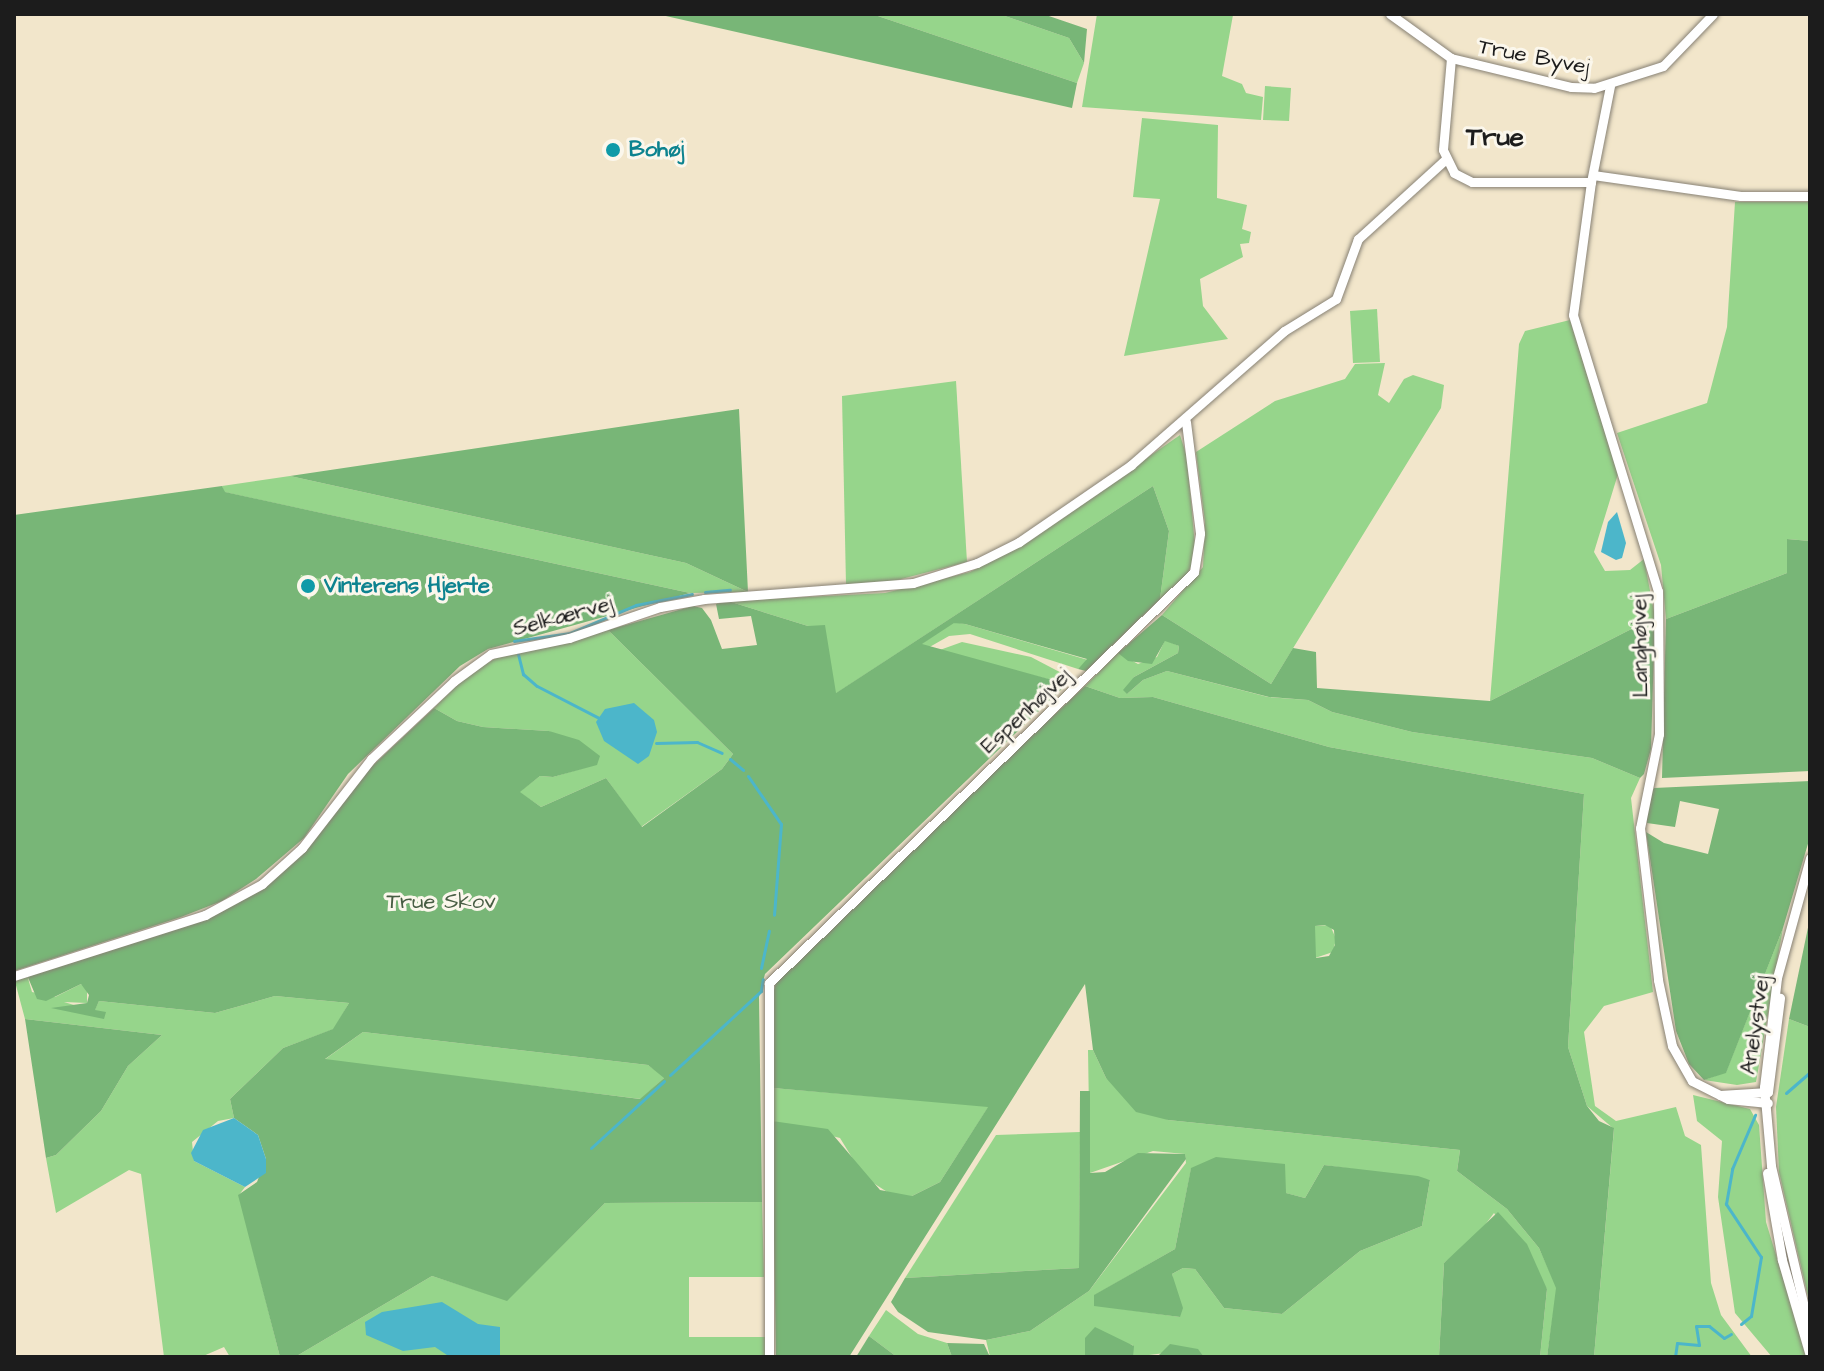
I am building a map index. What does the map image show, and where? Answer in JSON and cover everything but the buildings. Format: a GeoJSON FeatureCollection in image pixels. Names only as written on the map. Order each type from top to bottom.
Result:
{"type":"FeatureCollection","features":[{"type":"Feature","properties":{"kind":"street","name":"True Byvej"},"geometry":{"type":"LineString","coordinates":[[1392,17],[1451,58],[1571,87],[1610,86],[1649,73],[1679,53],[1713,14]]}},
{"type":"Feature","properties":{"kind":"street","name":"True Byvej"},"geometry":{"type":"LineString","coordinates":[[1446,159],[1442,139],[1451,58]]}},
{"type":"Feature","properties":{"kind":"street","name":"True Byvej"},"geometry":{"type":"LineString","coordinates":[[1592,178],[1610,86]]}},
{"type":"Feature","properties":{"kind":"street"},"geometry":{"type":"LineString","coordinates":[[1186,422],[1284,331],[1336,299],[1358,239],[1446,159],[1462,180],[1472,182],[1592,178],[1705,187],[1741,196],[1810,196]]}},
{"type":"Feature","properties":{"kind":"street","name":"Langhøjvej"},"geometry":{"type":"LineString","coordinates":[[1592,178],[1573,315],[1658,591],[1659,734],[1640,828],[1658,980],[1676,1060],[1695,1084],[1720,1095],[1768,1098]]}},
{"type":"Feature","properties":{"kind":"street","name":"Selkærvej"},"geometry":{"type":"LineString","coordinates":[[14,976],[205,915],[262,884],[302,848],[371,759],[454,681],[491,654],[569,638],[686,602],[882,588],[936,577],[977,563],[1051,522],[1186,422]]}},
{"type":"Feature","properties":{"kind":"street","name":"Espenhøjvej"},"geometry":{"type":"LineString","coordinates":[[769,1357],[769,983],[1194,572],[1200,533],[1186,422]]}},
{"type":"Feature","properties":{"kind":"street","name":"Anelystvej"},"geometry":{"type":"LineString","coordinates":[[1810,858],[1783,962],[1766,1055],[1771,1166],[1810,1332]]}},
{"type":"Feature","properties":{"kind":"street","name":"Anelystvej"},"geometry":{"type":"LineString","coordinates":[[1771,1166],[1767,1172],[1774,1221],[1810,1356]]}},
{"type":"Feature","properties":{"kind":"green space"},"geometry":{"type":"Polygon","coordinates":[[[657,14],[872,14],[1077,83],[1072,108],[657,14]]]}},
{"type":"Feature","properties":{"kind":"green space"},"geometry":{"type":"Polygon","coordinates":[[[872,14],[999,14],[1069,38],[1084,63],[1077,83],[872,14]]]}},
{"type":"Feature","properties":{"kind":"green space"},"geometry":{"type":"Polygon","coordinates":[[[999,14],[1043,14],[1087,29],[1084,63],[1069,38],[999,14]]]}},
{"type":"Feature","properties":{"kind":"green space"},"geometry":{"type":"Polygon","coordinates":[[[1097,14],[1276,14],[1233,15],[1222,76],[1242,84],[1246,93],[1263,97],[1261,120],[1082,107],[1097,14]]]}},
{"type":"Feature","properties":{"kind":"green space"},"geometry":{"type":"Polygon","coordinates":[[[1265,86],[1291,88],[1289,121],[1263,120],[1265,86]]]}},
{"type":"Feature","properties":{"kind":"green space"},"geometry":{"type":"Polygon","coordinates":[[[1142,118],[1218,125],[1217,198],[1247,205],[1242,229],[1251,232],[1249,243],[1240,244],[1243,257],[1200,279],[1203,306],[1228,339],[1124,356],[1160,199],[1133,197],[1142,118]]]}},
{"type":"Feature","properties":{"kind":"green space"},"geometry":{"type":"Polygon","coordinates":[[[1735,202],[1810,202],[1810,541],[1787,539],[1787,573],[1666,619],[1661,565],[1617,433],[1707,403],[1727,327],[1735,202]]]}},
{"type":"Feature","properties":{"kind":"green space"},"geometry":{"type":"Polygon","coordinates":[[[1377,309],[1380,362],[1353,363],[1350,311],[1377,309]]]}},
{"type":"Feature","properties":{"kind":"green space"},"geometry":{"type":"Polygon","coordinates":[[[1570,320],[1618,474],[1594,552],[1605,571],[1630,570],[1644,559],[1655,617],[1490,701],[1519,344],[1525,331],[1570,320]]]}},
{"type":"Feature","properties":{"kind":"green space"},"geometry":{"type":"Polygon","coordinates":[[[1385,363],[1378,395],[1389,403],[1404,379],[1413,375],[1444,385],[1441,408],[1271,684],[1162,615],[1203,567],[1205,522],[1196,452],[1275,401],[1345,379],[1355,364],[1385,363]]]}},
{"type":"Feature","properties":{"kind":"green space"},"geometry":{"type":"Polygon","coordinates":[[[956,381],[967,562],[882,584],[846,584],[842,396],[956,381]]]}},
{"type":"Feature","properties":{"kind":"green space"},"geometry":{"type":"Polygon","coordinates":[[[739,409],[748,592],[686,563],[290,476],[739,409]]]}},
{"type":"Feature","properties":{"kind":"green space"},"geometry":{"type":"Polygon","coordinates":[[[1180,435],[1187,457],[1196,557],[1187,574],[1160,599],[1169,531],[1153,486],[835,694],[824,626],[808,626],[728,601],[885,593],[970,572],[1019,547],[1180,435]]]}},
{"type":"Feature","properties":{"kind":"green space"},"geometry":{"type":"Polygon","coordinates":[[[290,476],[686,563],[748,592],[690,593],[224,492],[222,486],[290,476]]]}},
{"type":"Feature","properties":{"kind":"green space"},"geometry":{"type":"Polygon","coordinates":[[[222,486],[225,492],[690,593],[488,649],[460,666],[348,774],[304,838],[256,879],[222,901],[181,917],[14,971],[14,515],[222,486]],[[301,575],[298,588],[309,600],[321,579],[301,575]]]}},
{"type":"Feature","properties":{"kind":"green space","name":"True Skov"},"geometry":{"type":"Polygon","coordinates":[[[1153,486],[1169,531],[1160,599],[1086,671],[1078,669],[1087,659],[965,624],[954,623],[922,644],[1067,684],[765,974],[759,997],[762,1202],[605,1203],[507,1301],[432,1276],[295,1357],[280,1357],[238,1195],[257,1182],[266,1159],[258,1135],[234,1118],[230,1099],[283,1048],[333,1029],[349,1003],[275,996],[215,1013],[99,1001],[95,1010],[106,1012],[104,1019],[51,1008],[87,1003],[89,995],[81,984],[46,1001],[37,999],[27,975],[200,920],[240,901],[266,883],[367,771],[434,708],[457,721],[483,727],[549,731],[579,740],[600,756],[597,765],[553,777],[540,776],[520,792],[541,807],[606,778],[642,827],[722,769],[733,754],[608,630],[693,606],[702,608],[711,620],[722,649],[757,645],[751,616],[719,619],[716,604],[728,601],[808,626],[825,625],[836,693],[1153,486]],[[363,1032],[325,1059],[640,1099],[664,1078],[648,1065],[363,1032]]]}},
{"type":"Feature","properties":{"kind":"green space"},"geometry":{"type":"Polygon","coordinates":[[[1787,539],[1810,541],[1810,771],[1662,778],[1666,619],[1787,573],[1787,539]]]}},
{"type":"Feature","properties":{"kind":"green space"},"geometry":{"type":"Polygon","coordinates":[[[309,573],[317,577],[321,585],[317,593],[309,597],[301,593],[297,585],[301,577],[309,573]]]}},
{"type":"Feature","properties":{"kind":"green space"},"geometry":{"type":"Polygon","coordinates":[[[1162,615],[1271,684],[1293,648],[1316,652],[1317,688],[1490,701],[1655,617],[1651,749],[1644,774],[1640,778],[1592,758],[1412,732],[1332,712],[1308,700],[1269,697],[1167,671],[1143,680],[1127,694],[1123,690],[1134,677],[1178,653],[1179,646],[1165,641],[1152,664],[1128,661],[1118,653],[1162,615]]]}},
{"type":"Feature","properties":{"kind":"green space"},"geometry":{"type":"Polygon","coordinates":[[[954,622],[1088,660],[1078,669],[970,634],[949,636],[926,649],[921,644],[954,622]]]}},
{"type":"Feature","properties":{"kind":"green space"},"geometry":{"type":"Polygon","coordinates":[[[608,630],[733,754],[722,769],[641,827],[606,778],[541,807],[519,792],[540,776],[553,777],[597,764],[549,731],[483,727],[457,721],[434,708],[468,674],[500,656],[608,630]]]}},
{"type":"Feature","properties":{"kind":"green space"},"geometry":{"type":"Polygon","coordinates":[[[1165,640],[1179,646],[1178,653],[1134,677],[1127,694],[1143,680],[1167,671],[1268,697],[1308,700],[1332,712],[1412,732],[1592,758],[1640,778],[1631,798],[1653,992],[1604,1006],[1584,1032],[1595,1106],[1616,1121],[1676,1107],[1685,1136],[1701,1145],[1711,1283],[1721,1315],[1752,1357],[1594,1357],[1614,1129],[1587,1106],[1568,1047],[1584,794],[1329,747],[1153,697],[1120,698],[1085,686],[1118,653],[1138,664],[1157,657],[1165,640]]]}},
{"type":"Feature","properties":{"kind":"green space"},"geometry":{"type":"Polygon","coordinates":[[[962,642],[1031,657],[1073,679],[1067,684],[937,651],[962,642]]]}},
{"type":"Feature","properties":{"kind":"green space"},"geometry":{"type":"Polygon","coordinates":[[[1085,686],[1120,698],[1153,697],[1329,747],[1584,794],[1568,1047],[1587,1106],[1599,1121],[1614,1128],[1594,1357],[1547,1357],[1556,1288],[1539,1248],[1507,1209],[1457,1171],[1460,1150],[1168,1120],[1136,1112],[1106,1078],[1093,1050],[1085,984],[849,1357],[776,1357],[772,1121],[828,1129],[880,1190],[912,1196],[940,1182],[988,1107],[773,1088],[773,994],[778,975],[1085,686]],[[1325,925],[1315,926],[1316,958],[1329,956],[1335,945],[1334,930],[1325,925]]]}},
{"type":"Feature","properties":{"kind":"green space"},"geometry":{"type":"Polygon","coordinates":[[[1810,781],[1810,837],[1783,928],[1726,1073],[1704,1080],[1689,1064],[1676,1031],[1646,832],[1664,843],[1708,854],[1719,809],[1680,801],[1675,827],[1647,823],[1645,804],[1654,788],[1810,781]]]}},
{"type":"Feature","properties":{"kind":"green space"},"geometry":{"type":"Polygon","coordinates":[[[1810,918],[1810,1027],[1789,1019],[1810,918]]]}},
{"type":"Feature","properties":{"kind":"green space"},"geometry":{"type":"Polygon","coordinates":[[[1330,925],[1336,939],[1333,952],[1315,958],[1315,926],[1330,925]]]}},
{"type":"Feature","properties":{"kind":"green space"},"geometry":{"type":"Polygon","coordinates":[[[1783,928],[1756,1082],[1737,1085],[1704,1080],[1726,1072],[1783,928]]]}},
{"type":"Feature","properties":{"kind":"green space"},"geometry":{"type":"Polygon","coordinates":[[[27,975],[32,992],[55,997],[81,984],[87,988],[87,1003],[64,1002],[94,1011],[99,1001],[215,1013],[275,996],[349,1003],[334,1029],[283,1048],[230,1099],[234,1118],[218,1121],[192,1142],[194,1161],[245,1187],[239,1195],[280,1357],[230,1357],[224,1347],[201,1357],[164,1357],[141,1174],[129,1170],[56,1213],[46,1158],[56,1155],[101,1111],[128,1066],[162,1035],[25,1019],[14,978],[27,975]]]}},
{"type":"Feature","properties":{"kind":"green space"},"geometry":{"type":"Polygon","coordinates":[[[25,1019],[162,1035],[128,1066],[101,1111],[56,1155],[46,1158],[25,1019]]]}},
{"type":"Feature","properties":{"kind":"green space"},"geometry":{"type":"Polygon","coordinates":[[[1789,1019],[1810,1027],[1810,1305],[1779,1172],[1776,1107],[1789,1019]]]}},
{"type":"Feature","properties":{"kind":"green space"},"geometry":{"type":"Polygon","coordinates":[[[363,1032],[648,1065],[665,1077],[641,1099],[324,1060],[363,1032]]]}},
{"type":"Feature","properties":{"kind":"green space"},"geometry":{"type":"Polygon","coordinates":[[[1088,1050],[1093,1050],[1106,1078],[1168,1120],[1460,1150],[1457,1171],[1507,1209],[1539,1248],[1557,1288],[1547,1357],[1540,1357],[1547,1289],[1494,1213],[1476,1237],[1444,1263],[1439,1357],[1204,1357],[1197,1349],[1133,1357],[1133,1345],[1085,1338],[1085,1357],[990,1357],[986,1340],[1030,1331],[1089,1291],[1186,1163],[1185,1154],[1153,1151],[1090,1173],[1088,1050]],[[1324,1165],[1305,1198],[1191,1169],[1175,1249],[1095,1295],[1094,1305],[1180,1317],[1172,1274],[1183,1268],[1195,1269],[1224,1308],[1282,1314],[1360,1251],[1422,1226],[1430,1180],[1324,1165]]]}},
{"type":"Feature","properties":{"kind":"green space"},"geometry":{"type":"Polygon","coordinates":[[[773,1088],[989,1106],[940,1182],[912,1196],[895,1197],[864,1177],[840,1138],[772,1121],[773,1088]]]}},
{"type":"Feature","properties":{"kind":"green space"},"geometry":{"type":"Polygon","coordinates":[[[1080,1091],[1090,1091],[1090,1173],[1105,1172],[1138,1153],[1185,1154],[1186,1159],[1089,1291],[1030,1331],[986,1340],[928,1332],[898,1312],[891,1302],[905,1278],[1079,1268],[1080,1091]]]}},
{"type":"Feature","properties":{"kind":"green space"},"geometry":{"type":"Polygon","coordinates":[[[1693,1095],[1750,1109],[1759,1125],[1766,1222],[1807,1357],[1772,1357],[1735,1313],[1718,1197],[1722,1141],[1697,1121],[1693,1095]]]}},
{"type":"Feature","properties":{"kind":"green space"},"geometry":{"type":"Polygon","coordinates":[[[1080,1132],[1079,1268],[905,1278],[996,1135],[1080,1132]]]}},
{"type":"Feature","properties":{"kind":"green space"},"geometry":{"type":"Polygon","coordinates":[[[1216,1157],[1285,1164],[1286,1193],[1305,1198],[1324,1165],[1430,1180],[1422,1226],[1360,1251],[1282,1314],[1224,1308],[1195,1269],[1183,1268],[1172,1274],[1183,1308],[1180,1317],[1094,1306],[1094,1295],[1175,1249],[1191,1168],[1216,1157]]]}},
{"type":"Feature","properties":{"kind":"green space"},"geometry":{"type":"Polygon","coordinates":[[[762,1202],[764,1277],[689,1277],[689,1337],[765,1337],[765,1357],[295,1357],[432,1276],[507,1300],[605,1203],[762,1202]]]}},
{"type":"Feature","properties":{"kind":"green space"},"geometry":{"type":"Polygon","coordinates":[[[1498,1212],[1527,1244],[1547,1289],[1540,1357],[1439,1357],[1444,1263],[1498,1212]]]}},
{"type":"Feature","properties":{"kind":"green space"},"geometry":{"type":"Polygon","coordinates":[[[886,1310],[918,1334],[947,1343],[952,1357],[897,1357],[869,1336],[886,1310]]]}},
{"type":"Feature","properties":{"kind":"green space"},"geometry":{"type":"Polygon","coordinates":[[[1095,1327],[1134,1346],[1133,1357],[1085,1357],[1085,1338],[1095,1327]]]}},
{"type":"Feature","properties":{"kind":"green space"},"geometry":{"type":"Polygon","coordinates":[[[869,1336],[897,1357],[856,1357],[869,1336]]]}},
{"type":"Feature","properties":{"kind":"green space"},"geometry":{"type":"Polygon","coordinates":[[[947,1343],[984,1344],[990,1357],[952,1357],[947,1343]]]}},
{"type":"Feature","properties":{"kind":"green space"},"geometry":{"type":"Polygon","coordinates":[[[1170,1344],[1198,1349],[1204,1357],[1157,1357],[1170,1344]]]}},
{"type":"Feature","properties":{"kind":"water"},"geometry":{"type":"Polygon","coordinates":[[[1617,512],[1626,543],[1622,558],[1616,560],[1601,552],[1608,522],[1617,512]]]}},
{"type":"Feature","properties":{"kind":"water"},"geometry":{"type":"Polygon","coordinates":[[[634,703],[654,720],[657,732],[649,756],[638,764],[604,741],[596,722],[605,709],[634,703]]]}},
{"type":"Feature","properties":{"kind":"water"},"geometry":{"type":"Polygon","coordinates":[[[234,1118],[258,1135],[266,1159],[266,1173],[245,1187],[194,1161],[191,1153],[203,1130],[234,1118]]]}},
{"type":"Feature","properties":{"kind":"water"},"geometry":{"type":"Polygon","coordinates":[[[442,1302],[478,1324],[500,1327],[500,1357],[450,1357],[435,1347],[403,1351],[366,1335],[365,1322],[382,1312],[442,1302]]]}},
{"type":"Feature","properties":{"kind":"waterway"},"geometry":{"type":"LineString","coordinates":[[705,592],[730,590]]}},
{"type":"Feature","properties":{"kind":"waterway"},"geometry":{"type":"LineString","coordinates":[[514,641],[570,633],[636,605],[692,594]]}},
{"type":"Feature","properties":{"kind":"waterway"},"geometry":{"type":"LineString","coordinates":[[518,654],[523,674],[537,686],[599,718]]}},
{"type":"Feature","properties":{"kind":"waterway"},"geometry":{"type":"LineString","coordinates":[[656,743],[697,742],[722,753]]}},
{"type":"Feature","properties":{"kind":"waterway"},"geometry":{"type":"LineString","coordinates":[[730,759],[743,770]]}},
{"type":"Feature","properties":{"kind":"waterway"},"geometry":{"type":"LineString","coordinates":[[748,776],[781,824],[774,915]]}},
{"type":"Feature","properties":{"kind":"waterway"},"geometry":{"type":"LineString","coordinates":[[761,968],[769,931]]}},
{"type":"Feature","properties":{"kind":"waterway"},"geometry":{"type":"LineString","coordinates":[[670,1075],[761,991],[763,979]]}},
{"type":"Feature","properties":{"kind":"waterway"},"geometry":{"type":"LineString","coordinates":[[1786,1093],[1810,1072]]}},
{"type":"Feature","properties":{"kind":"waterway"},"geometry":{"type":"LineString","coordinates":[[591,1148],[664,1081]]}},
{"type":"Feature","properties":{"kind":"waterway"},"geometry":{"type":"LineString","coordinates":[[1741,1324],[1751,1316],[1761,1257],[1726,1204],[1732,1169],[1755,1115]]}},
{"type":"Feature","properties":{"kind":"waterway"},"geometry":{"type":"LineString","coordinates":[[1675,1357],[1677,1343],[1699,1345],[1696,1326],[1709,1326],[1724,1338],[1731,1334]]}},
{"type":"Feature","properties":{"kind":"place","name":"Bohøj"},"geometry":{"type":"Point","coordinates":[613,150]}},
{"type":"Feature","properties":{"kind":"place","name":"Vinterens Hjerte"},"geometry":{"type":"Point","coordinates":[308,586]}},
{"type":"Feature","properties":{"kind":"district","name":"True"},"geometry":{"type":"Point","coordinates":[1495,138]}}]}
